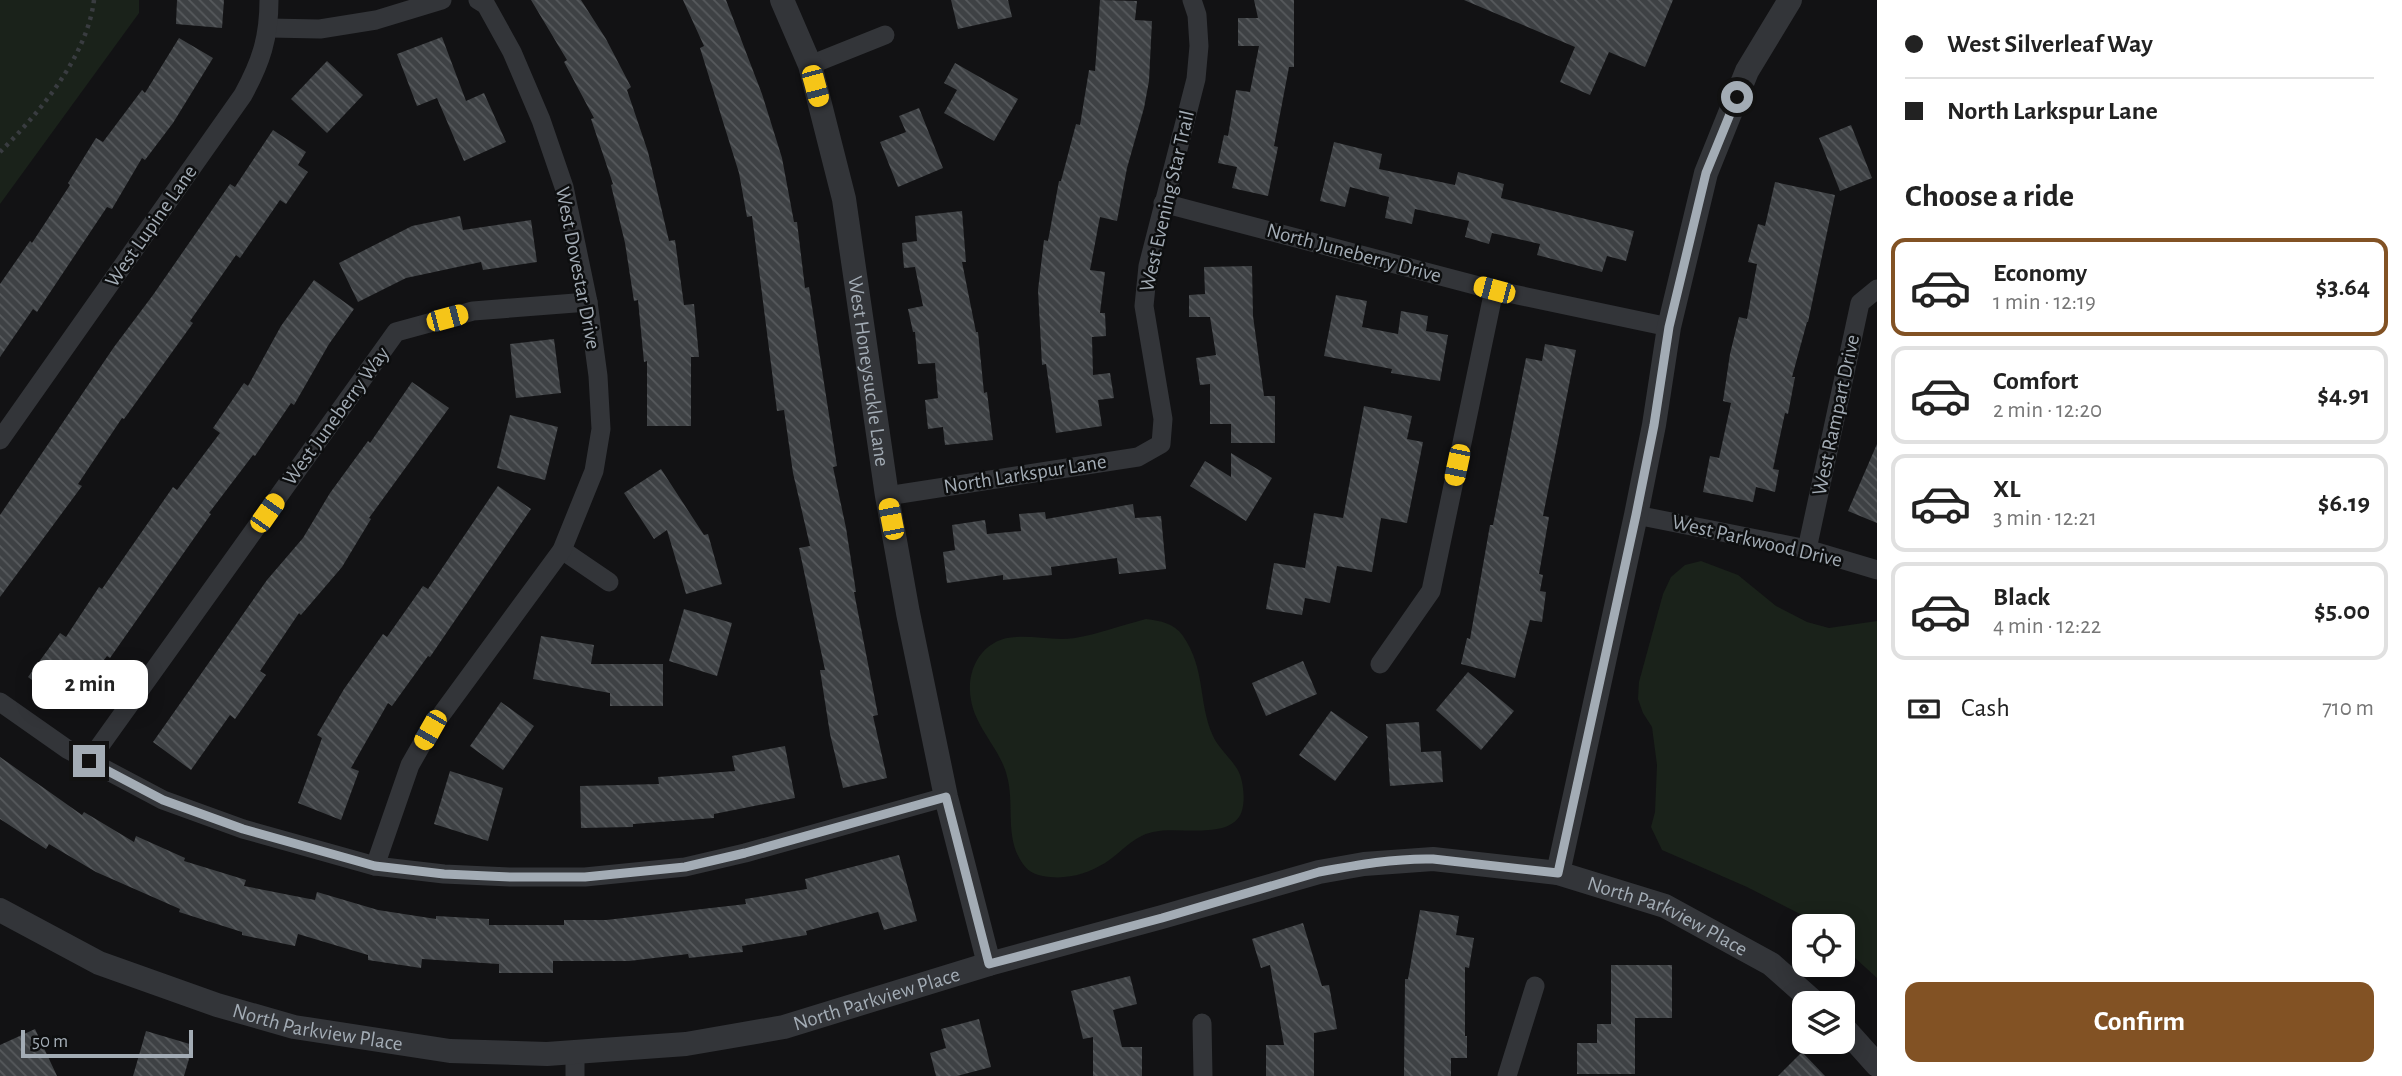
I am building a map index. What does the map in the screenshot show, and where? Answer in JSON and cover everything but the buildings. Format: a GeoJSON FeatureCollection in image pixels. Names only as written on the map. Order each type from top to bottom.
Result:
{"type":"FeatureCollection","features":[{"type":"Feature","properties":{"kind":"street","name":"West Lupine Lane"},"geometry":{"type":"LineString","coordinates":[[0,440],[243,95],[257,71],[269,28],[269,0]]}},
{"type":"Feature","properties":{"kind":"street"},"geometry":{"type":"LineString","coordinates":[[269,28],[320,29],[376,20],[442,0]]}},
{"type":"Feature","properties":{"kind":"street","name":"West Dovestar Drive"},"geometry":{"type":"LineString","coordinates":[[375,866],[410,765],[430,730],[562,550],[594,471],[601,429],[598,376],[588,302],[564,187],[545,131],[512,52],[486,5],[478,0]]}},
{"type":"Feature","properties":{"kind":"street","name":"West Honeysuckle Lane"},"geometry":{"type":"LineString","coordinates":[[782,0],[810,65],[844,199],[887,496],[946,797],[989,964]]}},
{"type":"Feature","properties":{"kind":"street","name":"West Evening Star Trail"},"geometry":{"type":"LineString","coordinates":[[1161,444],[1163,419],[1144,306],[1148,267],[1195,79],[1199,46],[1197,15],[1192,0]]}},
{"type":"Feature","properties":{"kind":"street"},"geometry":{"type":"LineString","coordinates":[[1558,873],[1636,515],[1654,425],[1669,327],[1706,173],[1748,71],[1790,0]]}},
{"type":"Feature","properties":{"kind":"street"},"geometry":{"type":"LineString","coordinates":[[810,65],[886,35]]}},
{"type":"Feature","properties":{"kind":"street","name":"North Juneberry Drive"},"geometry":{"type":"LineString","coordinates":[[1163,203],[1494,290],[1669,327]]}},
{"type":"Feature","properties":{"kind":"street","name":"West Rampart Drive"},"geometry":{"type":"LineString","coordinates":[[1807,549],[1860,303],[1877,289]]}},
{"type":"Feature","properties":{"kind":"street"},"geometry":{"type":"LineString","coordinates":[[1380,664],[1431,591],[1494,290]]}},
{"type":"Feature","properties":{"kind":"street","name":"West Juneberry Way"},"geometry":{"type":"LineString","coordinates":[[89,761],[396,332],[473,311],[588,302]]}},
{"type":"Feature","properties":{"kind":"street","name":"North Larkspur Lane"},"geometry":{"type":"LineString","coordinates":[[887,496],[1138,457],[1161,444]]}},
{"type":"Feature","properties":{"kind":"street","name":"West Parkwood Drive"},"geometry":{"type":"LineString","coordinates":[[1636,515],[1807,549],[1877,570]]}},
{"type":"Feature","properties":{"kind":"street"},"geometry":{"type":"LineString","coordinates":[[562,550],[609,582]]}},
{"type":"Feature","properties":{"kind":"street"},"geometry":{"type":"LineString","coordinates":[[0,702],[89,761],[174,804],[243,829],[375,866],[444,874],[585,877],[685,867],[946,797]]}},
{"type":"Feature","properties":{"kind":"street","name":"North Parkview Place"},"geometry":{"type":"LineString","coordinates":[[0,910],[99,963],[217,1005],[295,1027],[450,1051],[575,1065],[784,1027],[989,964],[1162,918],[1319,872],[1417,858],[1558,873],[1665,906],[1771,964],[1801,991]]}},
{"type":"Feature","properties":{"kind":"street"},"geometry":{"type":"LineString","coordinates":[[1507,1076],[1535,986]]}},
{"type":"Feature","properties":{"kind":"street"},"geometry":{"type":"LineString","coordinates":[[1202,1023],[1203,1076]]}},
{"type":"Feature","properties":{"kind":"street"},"geometry":{"type":"LineString","coordinates":[[1855,1040],[1877,1065]]}},
{"type":"Feature","properties":{"kind":"path"},"geometry":{"type":"LineString","coordinates":[[0,152],[27,125],[52,93],[83,39],[94,0]]}},
{"type":"Feature","properties":{"kind":"shaded area"},"geometry":{"type":"Polygon","coordinates":[[[0,0],[139,0],[139,13],[0,204],[0,0]]]}},
{"type":"Feature","properties":{"kind":"shaded area"},"geometry":{"type":"Polygon","coordinates":[[[1701,561],[1738,575],[1776,606],[1807,622],[1829,628],[1877,621],[1877,978],[1855,958],[1855,914],[1800,914],[1747,887],[1662,850],[1651,827],[1655,812],[1657,765],[1652,727],[1638,699],[1639,682],[1663,594],[1671,577],[1685,565],[1701,561]]]}},
{"type":"Feature","properties":{"kind":"shaded area"},"geometry":{"type":"Polygon","coordinates":[[[1146,619],[1176,628],[1190,648],[1199,673],[1208,724],[1219,746],[1240,775],[1244,796],[1241,813],[1232,824],[1223,828],[1146,834],[1105,863],[1079,874],[1046,877],[1034,874],[1025,867],[1017,854],[1012,832],[1007,776],[978,720],[971,700],[974,667],[986,649],[1004,639],[1075,638],[1146,619]]]}},
{"type":"Feature","properties":{"kind":"route"},"geometry":{"type":"LineString","coordinates":[[89,761],[163,800],[243,829],[375,866],[444,874],[510,877],[585,877],[685,867],[946,797],[989,964],[1162,918],[1319,872],[1364,864],[1417,858],[1558,873],[1636,515],[1654,425],[1669,327],[1706,173],[1737,97]]}}]}
